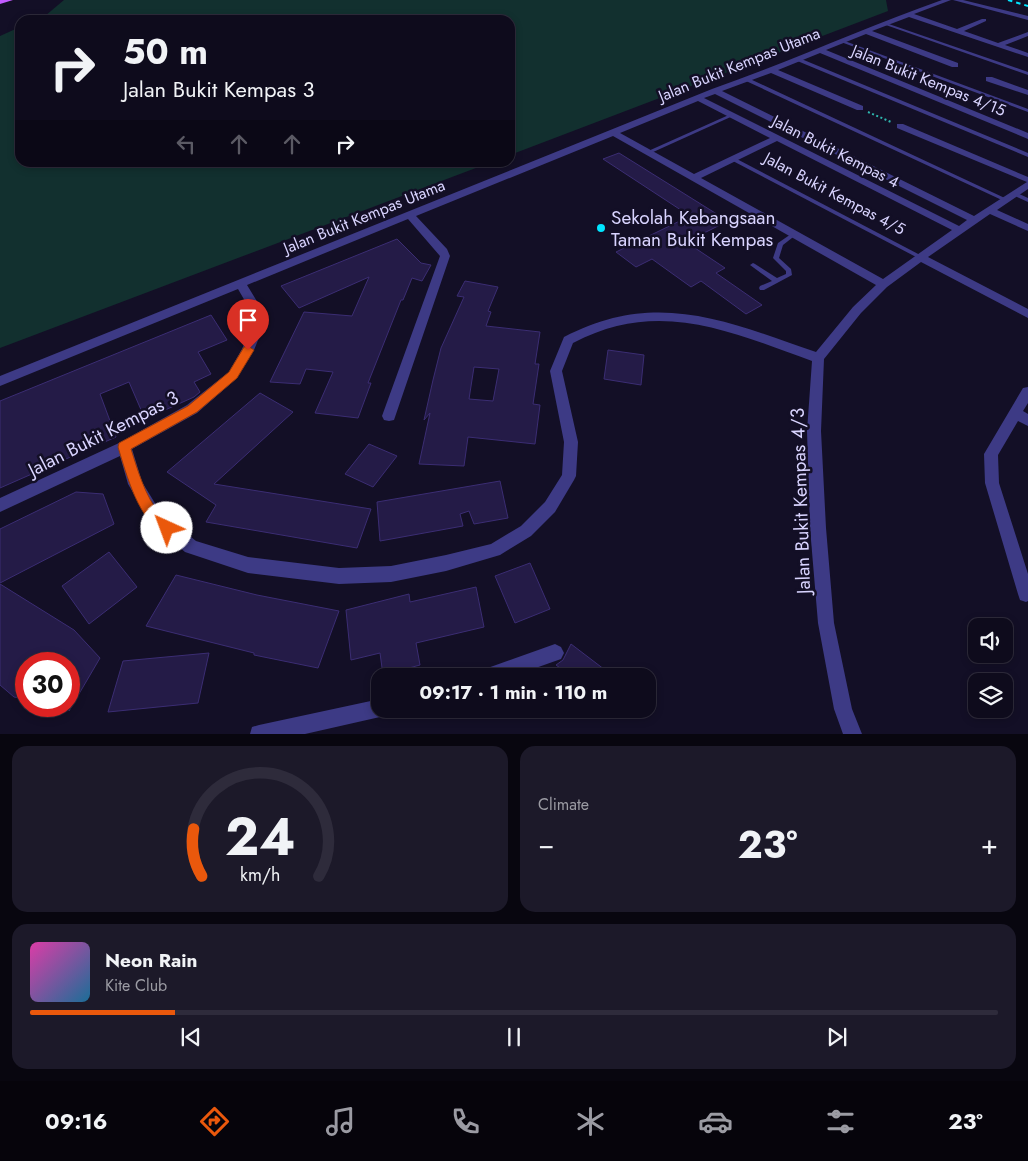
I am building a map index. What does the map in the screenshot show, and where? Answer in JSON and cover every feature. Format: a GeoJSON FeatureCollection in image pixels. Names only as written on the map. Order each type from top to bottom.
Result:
{"type":"FeatureCollection","features":[{"type":"Feature","properties":{"kind":"main road"},"geometry":{"type":"LineString","coordinates":[[0,2],[10,0]]}},
{"type":"Feature","properties":{"kind":"street","name":"Jalan Bukit Kempas Utama"},"geometry":{"type":"LineString","coordinates":[[0,381],[715,91],[748,80],[884,23],[948,0]]}},
{"type":"Feature","properties":{"kind":"street"},"geometry":{"type":"LineString","coordinates":[[956,0],[1028,18]]}},
{"type":"Feature","properties":{"kind":"street"},"geometry":{"type":"LineString","coordinates":[[907,14],[1028,55]]}},
{"type":"Feature","properties":{"kind":"street"},"geometry":{"type":"LineString","coordinates":[[958,31],[984,20]]}},
{"type":"Feature","properties":{"kind":"street"},"geometry":{"type":"LineString","coordinates":[[865,31],[955,65]]}},
{"type":"Feature","properties":{"kind":"street"},"geometry":{"type":"LineString","coordinates":[[998,45],[1028,34]]}},
{"type":"Feature","properties":{"kind":"street","name":"Jalan Bukit Kempas 4/15"},"geometry":{"type":"LineString","coordinates":[[820,50],[1028,136]]}},
{"type":"Feature","properties":{"kind":"street"},"geometry":{"type":"LineString","coordinates":[[771,70],[860,108]]}},
{"type":"Feature","properties":{"kind":"street"},"geometry":{"type":"LineString","coordinates":[[989,79],[1028,93]]}},
{"type":"Feature","properties":{"kind":"street","name":"Jalan Bukit Kempas 4"},"geometry":{"type":"LineString","coordinates":[[715,91],[975,220]]}},
{"type":"Feature","properties":{"kind":"street","name":"Jalan Bukit Kempas 4"},"geometry":{"type":"LineString","coordinates":[[698,98],[959,230]]}},
{"type":"Feature","properties":{"kind":"street"},"geometry":{"type":"LineString","coordinates":[[900,126],[1028,180]]}},
{"type":"Feature","properties":{"kind":"street"},"geometry":{"type":"LineString","coordinates":[[614,133],[883,284]]}},
{"type":"Feature","properties":{"kind":"street"},"geometry":{"type":"LineString","coordinates":[[695,177],[777,138]]}},
{"type":"Feature","properties":{"kind":"street"},"geometry":{"type":"LineString","coordinates":[[124,447],[136,484],[156,518],[191,547],[248,565],[339,576],[391,574],[446,563],[494,550],[526,531],[550,507],[569,476],[571,442],[556,371],[568,340],[591,328],[625,319],[652,317],[691,318],[721,324],[818,358],[857,310],[883,284],[959,230],[991,211],[1028,185]]}},
{"type":"Feature","properties":{"kind":"street"},"geometry":{"type":"LineString","coordinates":[[991,211],[1028,228]]}},
{"type":"Feature","properties":{"kind":"street"},"geometry":{"type":"LineString","coordinates":[[389,416],[445,256],[443,251],[410,214]]}},
{"type":"Feature","properties":{"kind":"street"},"geometry":{"type":"LineString","coordinates":[[920,258],[1028,314]]}},
{"type":"Feature","properties":{"kind":"street","name":"Jalan Bukit Kempas 3"},"geometry":{"type":"LineString","coordinates":[[0,505],[124,447],[192,409],[233,375],[248,350],[259,323],[255,308],[241,284]]}},
{"type":"Feature","properties":{"kind":"street","name":"Jalan Bukit Kempas 4/3"},"geometry":{"type":"LineString","coordinates":[[818,358],[814,431],[826,623],[843,709],[853,734]]}},
{"type":"Feature","properties":{"kind":"street"},"geometry":{"type":"LineString","coordinates":[[1026,594],[992,484],[991,454],[1028,392]]}},
{"type":"Feature","properties":{"kind":"street"},"geometry":{"type":"LineString","coordinates":[[1015,413],[1028,420]]}},
{"type":"Feature","properties":{"kind":"street"},"geometry":{"type":"LineString","coordinates":[[511,668],[555,653]]}},
{"type":"Feature","properties":{"kind":"street"},"geometry":{"type":"LineString","coordinates":[[258,734],[371,710]]}},
{"type":"Feature","properties":{"kind":"lane"},"geometry":{"type":"LineString","coordinates":[[884,23],[1028,74]]}},
{"type":"Feature","properties":{"kind":"lane"},"geometry":{"type":"LineString","coordinates":[[842,41],[1028,111]]}},
{"type":"Feature","properties":{"kind":"lane"},"geometry":{"type":"LineString","coordinates":[[797,59],[1028,155]]}},
{"type":"Feature","properties":{"kind":"lane"},"geometry":{"type":"LineString","coordinates":[[748,80],[1011,197],[1028,200]]}},
{"type":"Feature","properties":{"kind":"lane"},"geometry":{"type":"LineString","coordinates":[[649,152],[733,116]]}},
{"type":"Feature","properties":{"kind":"lane","name":"Jalan Bukit Kempas 4/5"},"geometry":{"type":"LineString","coordinates":[[733,159],[920,258]]}},
{"type":"Feature","properties":{"kind":"lane"},"geometry":{"type":"LineString","coordinates":[[762,288],[787,276],[790,272],[776,258],[780,244],[794,234]]}},
{"type":"Feature","properties":{"kind":"lane"},"geometry":{"type":"LineString","coordinates":[[753,265],[777,281]]}},
{"type":"Feature","properties":{"kind":"path"},"geometry":{"type":"LineString","coordinates":[[860,108],[900,126]]}},
{"type":"Feature","properties":{"kind":"green space"},"geometry":{"type":"Polygon","coordinates":[[[64,0],[886,0],[888,11],[515,153],[515,15],[46,15],[64,0]]]}},
{"type":"Feature","properties":{"kind":"green space"},"geometry":{"type":"Polygon","coordinates":[[[15,29],[15,167],[478,167],[0,348],[0,36],[15,29]]]}},
{"type":"Feature","properties":{"kind":"building"},"geometry":{"type":"Polygon","coordinates":[[[619,153],[728,221],[686,242],[725,268],[716,273],[762,305],[746,314],[701,281],[691,287],[652,259],[636,267],[616,252],[690,216],[603,159],[619,153]]]}},
{"type":"Feature","properties":{"kind":"building"},"geometry":{"type":"Polygon","coordinates":[[[397,239],[421,263],[431,265],[422,281],[412,278],[403,300],[401,300],[368,383],[371,383],[358,418],[315,413],[333,372],[306,369],[300,384],[270,382],[304,312],[352,316],[369,277],[299,308],[281,286],[397,239]]]}},
{"type":"Feature","properties":{"kind":"building"},"geometry":{"type":"Polygon","coordinates":[[[465,281],[498,287],[488,311],[491,312],[486,326],[540,332],[535,364],[539,364],[533,404],[540,405],[535,444],[468,437],[464,466],[419,464],[430,413],[424,420],[441,348],[464,297],[457,296],[465,281]],[[474,367],[469,399],[493,401],[499,369],[474,367]]]}},
{"type":"Feature","properties":{"kind":"building"},"geometry":{"type":"Polygon","coordinates":[[[211,315],[227,340],[198,352],[211,374],[194,382],[200,392],[194,397],[145,419],[129,382],[100,394],[116,437],[0,488],[0,401],[211,315]]]}},
{"type":"Feature","properties":{"kind":"building"},"geometry":{"type":"Polygon","coordinates":[[[608,350],[644,355],[641,385],[604,379],[608,350]]]}},
{"type":"Feature","properties":{"kind":"building"},"geometry":{"type":"Polygon","coordinates":[[[260,393],[293,412],[214,484],[371,509],[357,548],[206,522],[216,505],[167,472],[260,393]]]}},
{"type":"Feature","properties":{"kind":"building"},"geometry":{"type":"Polygon","coordinates":[[[369,444],[397,456],[373,487],[345,474],[369,444]]]}},
{"type":"Feature","properties":{"kind":"building"},"geometry":{"type":"Polygon","coordinates":[[[500,481],[508,518],[474,524],[469,511],[460,514],[463,526],[380,541],[377,502],[500,481]]]}},
{"type":"Feature","properties":{"kind":"building"},"geometry":{"type":"Polygon","coordinates":[[[76,492],[103,494],[114,524],[0,583],[0,529],[76,492]]]}},
{"type":"Feature","properties":{"kind":"building"},"geometry":{"type":"Polygon","coordinates":[[[109,552],[137,587],[89,624],[62,586],[109,552]]]}},
{"type":"Feature","properties":{"kind":"building"},"geometry":{"type":"Polygon","coordinates":[[[530,563],[550,609],[515,623],[495,576],[530,563]]]}},
{"type":"Feature","properties":{"kind":"building"},"geometry":{"type":"Polygon","coordinates":[[[176,575],[257,595],[339,611],[318,668],[254,655],[254,653],[146,626],[176,575]]]}},
{"type":"Feature","properties":{"kind":"building"},"geometry":{"type":"Polygon","coordinates":[[[0,584],[74,630],[100,658],[80,692],[80,652],[15,652],[15,697],[0,685],[0,584]]]}},
{"type":"Feature","properties":{"kind":"building"},"geometry":{"type":"Polygon","coordinates":[[[476,587],[484,627],[416,643],[420,665],[409,668],[382,668],[380,653],[351,660],[346,610],[409,594],[410,602],[476,587]]]}},
{"type":"Feature","properties":{"kind":"building"},"geometry":{"type":"Polygon","coordinates":[[[571,644],[602,668],[560,668],[556,665],[563,660],[571,644]]]}},
{"type":"Feature","properties":{"kind":"building"},"geometry":{"type":"Polygon","coordinates":[[[209,653],[198,703],[108,712],[123,661],[209,653]]]}},
{"type":"Feature","properties":{"kind":"railway"},"geometry":{"type":"LineString","coordinates":[[1008,0],[1028,6]]}},
{"type":"Feature","properties":{"kind":"place","name":"Sekolah Kebangsaan Taman Bukit Kempas"},"geometry":{"type":"Point","coordinates":[601,228]}},
{"type":"Feature","properties":{"kind":"route"},"geometry":{"type":"LineString","coordinates":[[167,528],[156,518],[136,484],[124,447],[192,409],[233,375],[248,350]]}}]}
